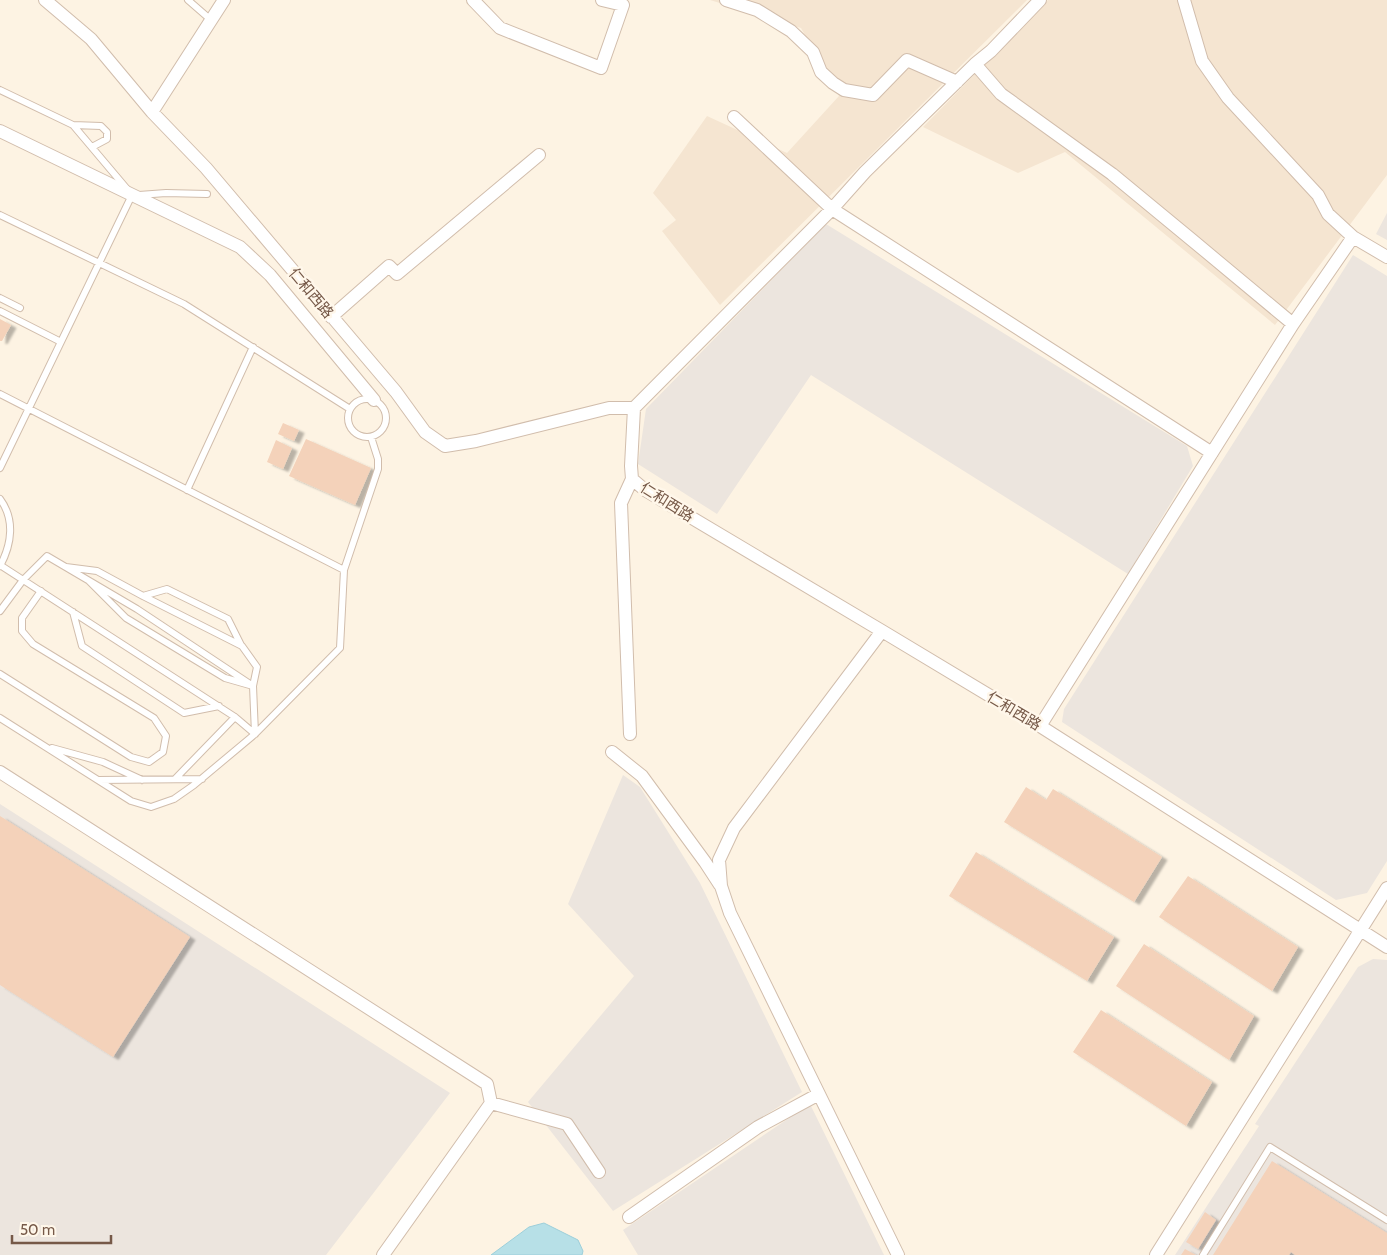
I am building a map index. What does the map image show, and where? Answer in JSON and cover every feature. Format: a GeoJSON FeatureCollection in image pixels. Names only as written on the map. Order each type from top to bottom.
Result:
{"type":"FeatureCollection","features":[{"type":"Feature","properties":{"kind":"street","name":"仁和西路"},"geometry":{"type":"LineString","coordinates":[[45,0],[91,39],[152,112],[206,168],[396,392],[425,432],[446,446],[476,441],[609,408],[634,408],[632,479],[646,490],[1040,726],[1387,947]]}},
{"type":"Feature","properties":{"kind":"street"},"geometry":{"type":"LineString","coordinates":[[152,112],[224,0]]}},
{"type":"Feature","properties":{"kind":"street"},"geometry":{"type":"LineString","coordinates":[[472,0],[500,28],[601,68],[623,4],[602,0]]}},
{"type":"Feature","properties":{"kind":"street"},"geometry":{"type":"LineString","coordinates":[[726,0],[758,10],[791,31],[812,52],[822,72],[833,83],[844,90],[873,95],[907,60],[957,82]]}},
{"type":"Feature","properties":{"kind":"street"},"geometry":{"type":"LineString","coordinates":[[634,408],[832,209],[866,172],[975,64],[991,51],[1040,0]]}},
{"type":"Feature","properties":{"kind":"street"},"geometry":{"type":"LineString","coordinates":[[1184,0],[1202,61],[1228,98],[1318,195],[1328,214],[1354,237],[1387,258]]}},
{"type":"Feature","properties":{"kind":"street"},"geometry":{"type":"LineString","coordinates":[[975,64],[1001,94],[1112,174],[1293,324]]}},
{"type":"Feature","properties":{"kind":"street"},"geometry":{"type":"LineString","coordinates":[[734,117],[832,209],[1212,452]]}},
{"type":"Feature","properties":{"kind":"street"},"geometry":{"type":"LineString","coordinates":[[0,132],[240,247],[270,275],[374,400]]}},
{"type":"Feature","properties":{"kind":"street"},"geometry":{"type":"LineString","coordinates":[[331,317],[389,266],[397,274],[539,155]]}},
{"type":"Feature","properties":{"kind":"street"},"geometry":{"type":"LineString","coordinates":[[1040,726],[1293,324],[1354,237]]}},
{"type":"Feature","properties":{"kind":"street"},"geometry":{"type":"LineString","coordinates":[[630,734],[621,503],[632,479]]}},
{"type":"Feature","properties":{"kind":"street"},"geometry":{"type":"LineString","coordinates":[[882,631],[734,828],[719,860],[721,886],[730,913],[898,1255]]}},
{"type":"Feature","properties":{"kind":"street"},"geometry":{"type":"LineString","coordinates":[[612,752],[642,776],[721,886]]}},
{"type":"Feature","properties":{"kind":"street"},"geometry":{"type":"LineString","coordinates":[[0,772],[487,1084],[490,1103],[383,1255]]}},
{"type":"Feature","properties":{"kind":"street"},"geometry":{"type":"LineString","coordinates":[[1156,1255],[1387,888]]}},
{"type":"Feature","properties":{"kind":"street"},"geometry":{"type":"LineString","coordinates":[[629,1217],[758,1128],[819,1094]]}},
{"type":"Feature","properties":{"kind":"street"},"geometry":{"type":"LineString","coordinates":[[490,1103],[567,1124],[599,1172]]}},
{"type":"Feature","properties":{"kind":"lane"},"geometry":{"type":"LineString","coordinates":[[188,0],[211,20]]}},
{"type":"Feature","properties":{"kind":"lane"},"geometry":{"type":"LineString","coordinates":[[0,90],[73,125],[132,195]]}},
{"type":"Feature","properties":{"kind":"lane"},"geometry":{"type":"LineString","coordinates":[[73,125],[101,126],[107,132],[107,139],[92,147]]}},
{"type":"Feature","properties":{"kind":"lane"},"geometry":{"type":"LineString","coordinates":[[132,195],[166,193],[207,194]]}},
{"type":"Feature","properties":{"kind":"lane"},"geometry":{"type":"LineString","coordinates":[[0,468],[132,195]]}},
{"type":"Feature","properties":{"kind":"lane"},"geometry":{"type":"LineString","coordinates":[[0,216],[184,304],[350,409]]}},
{"type":"Feature","properties":{"kind":"lane"},"geometry":{"type":"LineString","coordinates":[[0,298],[20,308]]}},
{"type":"Feature","properties":{"kind":"lane"},"geometry":{"type":"LineString","coordinates":[[0,310],[61,342]]}},
{"type":"Feature","properties":{"kind":"lane"},"geometry":{"type":"LineString","coordinates":[[187,490],[253,347]]}},
{"type":"Feature","properties":{"kind":"lane"},"geometry":{"type":"LineString","coordinates":[[0,394],[344,570]]}},
{"type":"Feature","properties":{"kind":"lane"},"geometry":{"type":"LineString","coordinates":[[374,400],[384,408],[386,413],[385,426],[382,431],[371,436],[359,435],[350,427],[348,415],[350,409],[358,401],[374,400]]}},
{"type":"Feature","properties":{"kind":"lane"},"geometry":{"type":"LineString","coordinates":[[0,718],[131,801],[151,807],[174,799],[202,779],[255,734],[340,648],[344,570],[378,469],[378,459],[371,436]]}},
{"type":"Feature","properties":{"kind":"lane"},"geometry":{"type":"LineString","coordinates":[[0,499],[9,516],[11,533],[8,550],[0,565],[236,717],[255,734]]}},
{"type":"Feature","properties":{"kind":"lane"},"geometry":{"type":"LineString","coordinates":[[0,611],[23,580],[47,556],[137,609],[253,686]]}},
{"type":"Feature","properties":{"kind":"lane"},"geometry":{"type":"LineString","coordinates":[[66,567],[97,571],[242,646]]}},
{"type":"Feature","properties":{"kind":"lane"},"geometry":{"type":"LineString","coordinates":[[89,581],[126,618],[225,678],[253,686]]}},
{"type":"Feature","properties":{"kind":"lane"},"geometry":{"type":"LineString","coordinates":[[144,596],[167,589],[228,619],[242,646],[257,668],[253,686],[255,734]]}},
{"type":"Feature","properties":{"kind":"lane"},"geometry":{"type":"LineString","coordinates":[[0,674],[131,757],[148,762],[163,752],[166,736],[154,718],[33,644],[22,631],[22,618],[41,591]]}},
{"type":"Feature","properties":{"kind":"lane"},"geometry":{"type":"LineString","coordinates":[[73,612],[82,646],[184,713],[219,706]]}},
{"type":"Feature","properties":{"kind":"lane"},"geometry":{"type":"LineString","coordinates":[[175,779],[236,717]]}},
{"type":"Feature","properties":{"kind":"lane"},"geometry":{"type":"LineString","coordinates":[[44,746],[103,762],[142,780]]}},
{"type":"Feature","properties":{"kind":"lane"},"geometry":{"type":"LineString","coordinates":[[98,780],[202,779]]}},
{"type":"Feature","properties":{"kind":"lane"},"geometry":{"type":"LineString","coordinates":[[1203,1255],[1270,1147],[1387,1220]]}},
{"type":"Feature","properties":{"kind":"shaded area"},"geometry":{"type":"Polygon","coordinates":[[[710,0],[1027,0],[720,305],[662,231],[676,220],[653,193],[707,116],[787,153],[839,96],[801,28],[710,0]]]}},
{"type":"Feature","properties":{"kind":"shaded area"},"geometry":{"type":"Polygon","coordinates":[[[1048,0],[1387,0],[1387,175],[1275,325],[1065,152],[1018,173],[923,127],[1048,0]]]}},
{"type":"Feature","properties":{"kind":"shaded area"},"geometry":{"type":"Polygon","coordinates":[[[1387,213],[1387,240],[1376,234],[1387,213]]]}},
{"type":"Feature","properties":{"kind":"shaded area"},"geometry":{"type":"Polygon","coordinates":[[[826,224],[1187,446],[1193,466],[1128,574],[811,375],[717,514],[638,464],[646,409],[826,224]]]}},
{"type":"Feature","properties":{"kind":"shaded area"},"geometry":{"type":"Polygon","coordinates":[[[1353,255],[1387,276],[1387,861],[1367,893],[1336,900],[1062,722],[1064,709],[1353,255]]]}},
{"type":"Feature","properties":{"kind":"shaded area"},"geometry":{"type":"Polygon","coordinates":[[[623,775],[640,787],[700,883],[802,1092],[613,1211],[528,1102],[634,976],[568,904],[623,775]]]}},
{"type":"Feature","properties":{"kind":"shaded area"},"geometry":{"type":"Polygon","coordinates":[[[0,804],[450,1093],[326,1255],[0,1255],[0,804]]]}},
{"type":"Feature","properties":{"kind":"shaded area"},"geometry":{"type":"Polygon","coordinates":[[[1373,959],[1387,960],[1387,1255],[1175,1255],[1259,1126],[1255,1124],[1358,967],[1373,959]]]}},
{"type":"Feature","properties":{"kind":"shaded area"},"geometry":{"type":"Polygon","coordinates":[[[810,1104],[884,1255],[638,1255],[623,1230],[810,1104]]]}},
{"type":"Feature","properties":{"kind":"water"},"geometry":{"type":"Polygon","coordinates":[[[544,1223],[578,1240],[583,1251],[582,1255],[491,1255],[529,1227],[544,1223]]]}},
{"type":"Feature","properties":{"kind":"building"},"geometry":{"type":"Polygon","coordinates":[[[0,319],[11,325],[2,341],[0,341],[0,319]]]}},
{"type":"Feature","properties":{"kind":"building"},"geometry":{"type":"Polygon","coordinates":[[[283,423],[299,430],[294,441],[278,434],[283,423]]]}},
{"type":"Feature","properties":{"kind":"building"},"geometry":{"type":"Polygon","coordinates":[[[306,439],[371,468],[355,505],[289,476],[306,439]]]}},
{"type":"Feature","properties":{"kind":"building"},"geometry":{"type":"Polygon","coordinates":[[[276,440],[292,448],[283,469],[267,462],[276,440]]]}},
{"type":"Feature","properties":{"kind":"building"},"geometry":{"type":"Polygon","coordinates":[[[1026,787],[1046,800],[1053,789],[1162,857],[1134,902],[1004,822],[1026,787]]]}},
{"type":"Feature","properties":{"kind":"building"},"geometry":{"type":"Polygon","coordinates":[[[0,816],[190,937],[113,1057],[0,985],[0,816]]]}},
{"type":"Feature","properties":{"kind":"building"},"geometry":{"type":"Polygon","coordinates":[[[976,852],[1114,937],[1087,981],[949,896],[976,852]]]}},
{"type":"Feature","properties":{"kind":"building"},"geometry":{"type":"Polygon","coordinates":[[[1188,876],[1298,947],[1272,991],[1159,917],[1188,876]]]}},
{"type":"Feature","properties":{"kind":"building"},"geometry":{"type":"Polygon","coordinates":[[[1144,944],[1254,1016],[1229,1060],[1116,986],[1144,944]]]}},
{"type":"Feature","properties":{"kind":"building"},"geometry":{"type":"Polygon","coordinates":[[[1101,1010],[1212,1082],[1186,1126],[1073,1052],[1101,1010]]]}},
{"type":"Feature","properties":{"kind":"building"},"geometry":{"type":"Polygon","coordinates":[[[1272,1161],[1387,1233],[1387,1255],[1295,1255],[1291,1252],[1289,1255],[1213,1255],[1272,1161]]]}},
{"type":"Feature","properties":{"kind":"building"},"geometry":{"type":"Polygon","coordinates":[[[1205,1212],[1216,1220],[1198,1249],[1186,1242],[1205,1212]]]}},
{"type":"Feature","properties":{"kind":"building"},"geometry":{"type":"Polygon","coordinates":[[[1185,1249],[1196,1255],[1181,1255],[1185,1249]]]}}]}
